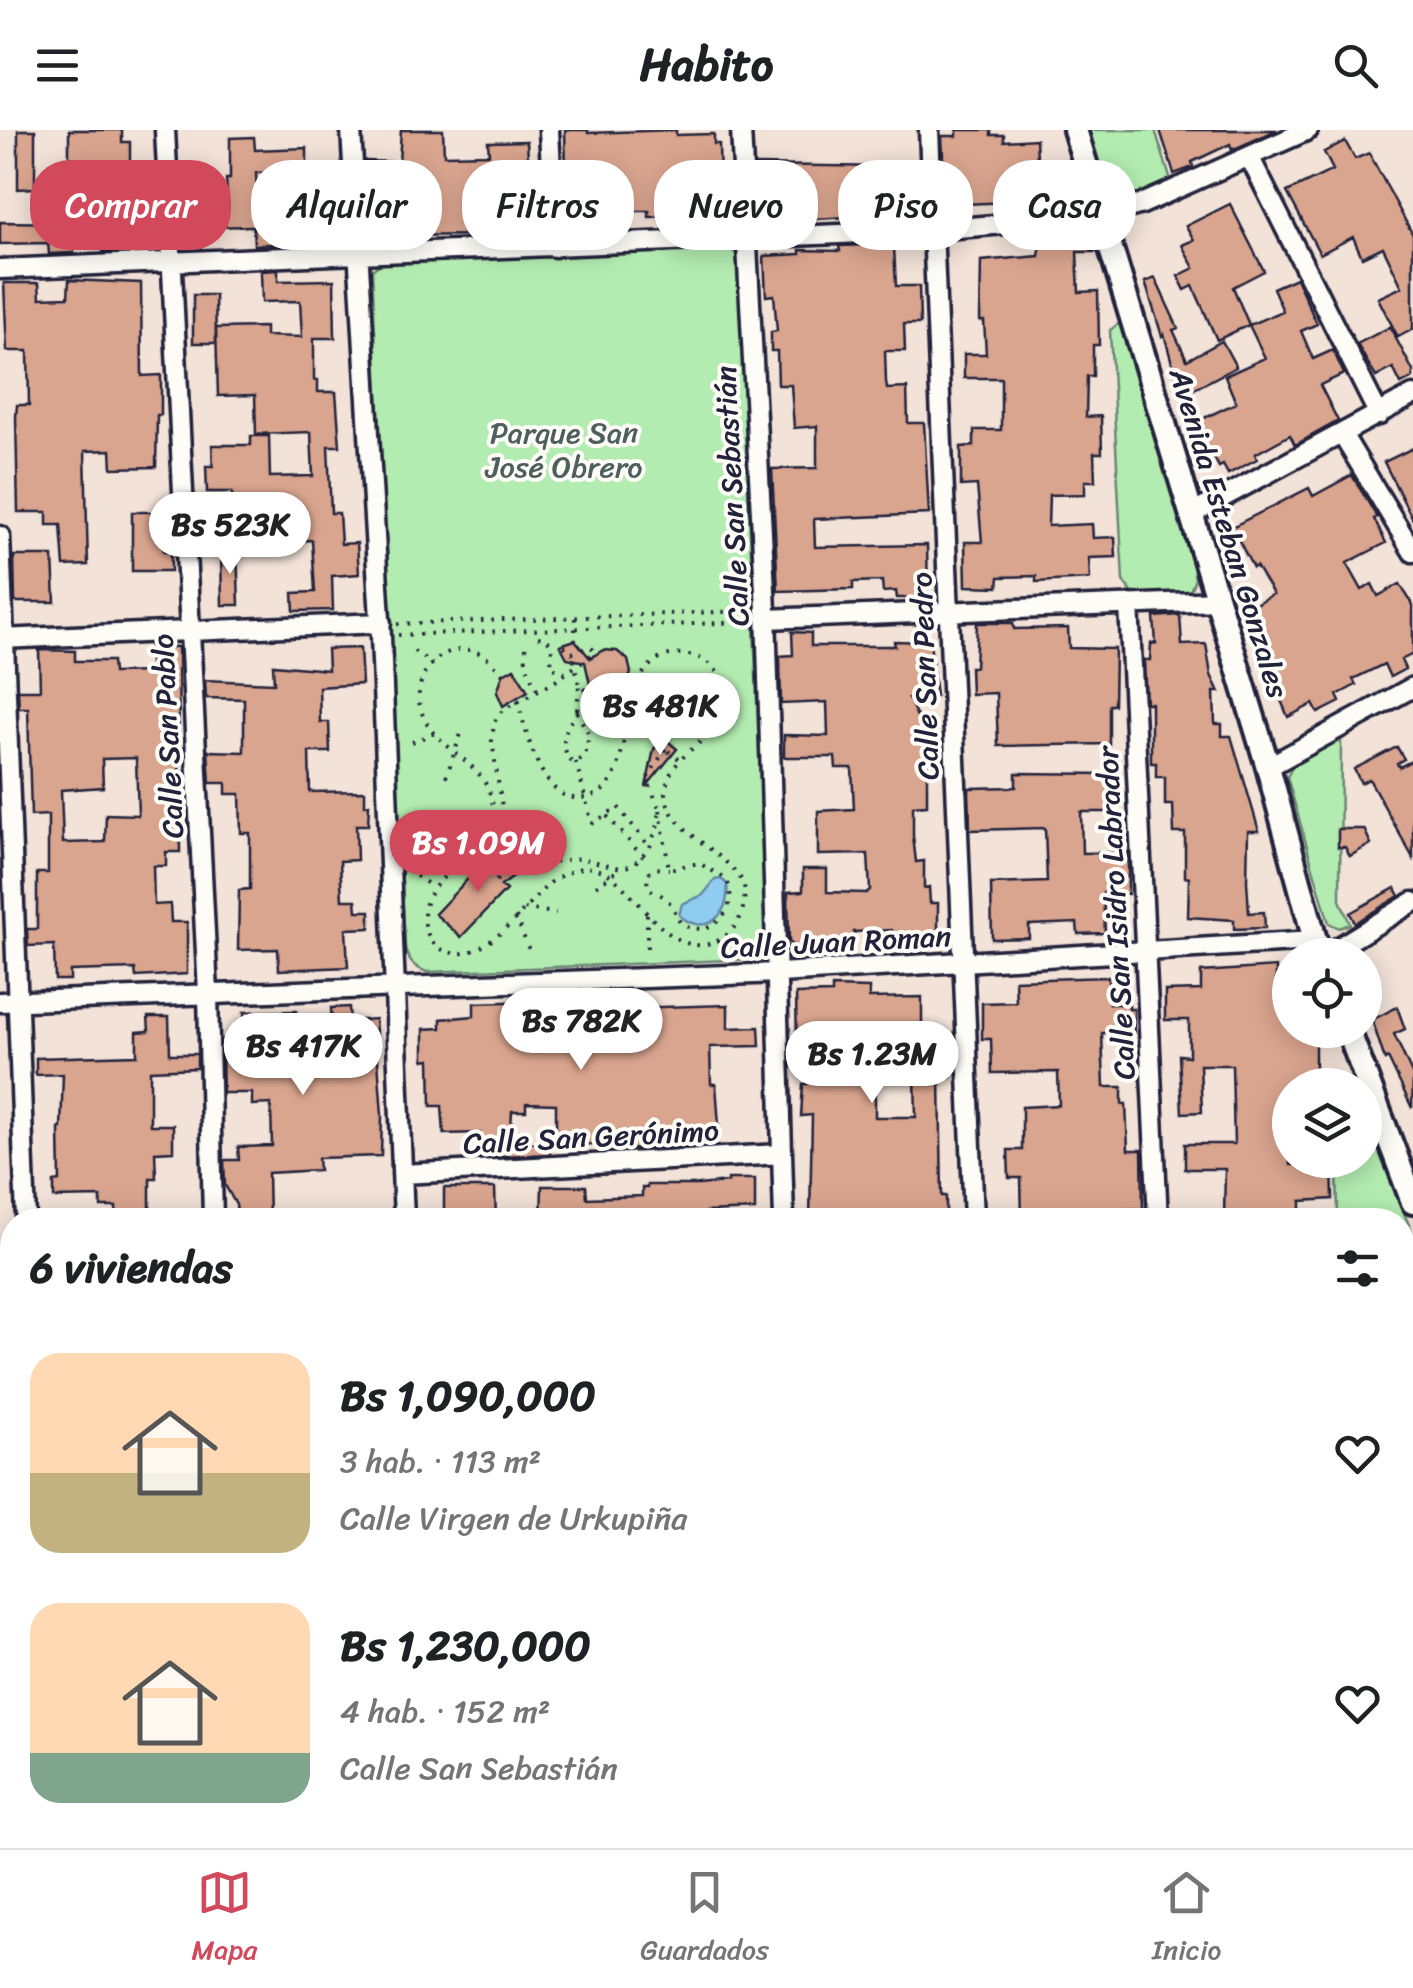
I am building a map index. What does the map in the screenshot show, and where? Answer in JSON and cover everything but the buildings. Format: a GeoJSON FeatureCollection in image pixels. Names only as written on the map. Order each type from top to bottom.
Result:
{"type":"FeatureCollection","features":[{"type":"Feature","properties":{"kind":"street","name":"Calle San Pablo"},"geometry":{"type":"LineString","coordinates":[[165,130],[208,993],[213,1208]]}},
{"type":"Feature","properties":{"kind":"street"},"geometry":{"type":"LineString","coordinates":[[351,130],[388,628],[403,1208]]}},
{"type":"Feature","properties":{"kind":"street"},"geometry":{"type":"LineString","coordinates":[[549,130],[551,160]]}},
{"type":"Feature","properties":{"kind":"street","name":"Calle San Sebastián"},"geometry":{"type":"LineString","coordinates":[[741,130],[743,160]]}},
{"type":"Feature","properties":{"kind":"street","name":"Calle San Pedro"},"geometry":{"type":"LineString","coordinates":[[929,130],[930,160]]}},
{"type":"Feature","properties":{"kind":"street","name":"Avenida Esteban Gonzales"},"geometry":{"type":"LineString","coordinates":[[1075,130],[1084,160]]}},
{"type":"Feature","properties":{"kind":"street"},"geometry":{"type":"LineString","coordinates":[[1136,207],[1308,130]]}},
{"type":"Feature","properties":{"kind":"street"},"geometry":{"type":"LineString","coordinates":[[1250,158],[1378,414]]}},
{"type":"Feature","properties":{"kind":"street"},"geometry":{"type":"LineString","coordinates":[[0,270],[471,250]]}},
{"type":"Feature","properties":{"kind":"street","name":"Calle San Sebastián"},"geometry":{"type":"LineString","coordinates":[[747,250],[755,617],[779,973],[784,1208]]}},
{"type":"Feature","properties":{"kind":"street","name":"Calle San Pedro"},"geometry":{"type":"LineString","coordinates":[[935,250],[974,1208]]}},
{"type":"Feature","properties":{"kind":"street","name":"Avenida Esteban Gonzales"},"geometry":{"type":"LineString","coordinates":[[1110,250],[1268,767],[1316,938]]}},
{"type":"Feature","properties":{"kind":"street"},"geometry":{"type":"LineString","coordinates":[[1192,514],[1413,396]]}},
{"type":"Feature","properties":{"kind":"street"},"geometry":{"type":"LineString","coordinates":[[1342,434],[1413,552]]}},
{"type":"Feature","properties":{"kind":"street"},"geometry":{"type":"LineString","coordinates":[[0,536],[8,1001],[25,1208]]}},
{"type":"Feature","properties":{"kind":"street"},"geometry":{"type":"LineString","coordinates":[[755,617],[1218,600]]}},
{"type":"Feature","properties":{"kind":"street","name":"Calle San Isidro Labrador"},"geometry":{"type":"LineString","coordinates":[[1129,604],[1157,1208]]}},
{"type":"Feature","properties":{"kind":"street"},"geometry":{"type":"LineString","coordinates":[[2,639],[388,628]]}},
{"type":"Feature","properties":{"kind":"street"},"geometry":{"type":"LineString","coordinates":[[1268,767],[1413,687]]}},
{"type":"Feature","properties":{"kind":"street","name":"Calle Juan Roman"},"geometry":{"type":"LineString","coordinates":[[1342,938],[1413,902]]}},
{"type":"Feature","properties":{"kind":"street","name":"Calle Juan Roman"},"geometry":{"type":"LineString","coordinates":[[8,1001],[779,973],[965,964],[1145,949],[1272,950]]}},
{"type":"Feature","properties":{"kind":"street"},"geometry":{"type":"LineString","coordinates":[[1355,1048],[1413,1202]]}},
{"type":"Feature","properties":{"kind":"street","name":"Calle San Gerónimo"},"geometry":{"type":"LineString","coordinates":[[402,1174],[782,1154]]}},
{"type":"Feature","properties":{"kind":"path"},"geometry":{"type":"LineString","coordinates":[[388,628],[574,618],[755,617]]}},
{"type":"Feature","properties":{"kind":"path"},"geometry":{"type":"LineString","coordinates":[[388,628],[575,629],[755,617]]}},
{"type":"Feature","properties":{"kind":"path"},"geometry":{"type":"LineString","coordinates":[[574,618],[574,640]]}},
{"type":"Feature","properties":{"kind":"path"},"geometry":{"type":"LineString","coordinates":[[538,637],[552,646],[551,668],[566,673]]}},
{"type":"Feature","properties":{"kind":"path"},"geometry":{"type":"LineString","coordinates":[[511,868],[492,731],[498,715],[517,700],[595,652],[594,648],[572,653],[564,646]]}},
{"type":"Feature","properties":{"kind":"path"},"geometry":{"type":"LineString","coordinates":[[526,647],[528,673],[538,690]]}},
{"type":"Feature","properties":{"kind":"path"},"geometry":{"type":"LineString","coordinates":[[414,651],[432,664]]}},
{"type":"Feature","properties":{"kind":"path"},"geometry":{"type":"LineString","coordinates":[[503,674],[489,658],[472,651],[453,652],[424,671],[418,697],[422,714],[435,733],[474,766],[488,785],[493,802],[488,834],[426,901],[424,919],[428,936],[438,948],[452,954],[470,953],[489,944],[553,881],[584,867],[610,875],[660,929],[693,944],[722,938],[734,928],[742,914],[744,884],[737,870],[679,825],[666,796],[672,768],[718,727],[725,711],[726,692],[720,675],[708,662],[672,654],[658,660],[638,680],[616,773],[600,794],[573,798],[563,796],[549,784],[540,769],[517,700]]}},
{"type":"Feature","properties":{"kind":"path"},"geometry":{"type":"LineString","coordinates":[[573,664],[579,685],[577,712],[563,743],[571,762],[585,757],[589,735],[577,712]]}},
{"type":"Feature","properties":{"kind":"path"},"geometry":{"type":"LineString","coordinates":[[579,685],[680,759]]}},
{"type":"Feature","properties":{"kind":"path"},"geometry":{"type":"LineString","coordinates":[[656,740],[664,725]]}},
{"type":"Feature","properties":{"kind":"path"},"geometry":{"type":"LineString","coordinates":[[446,777],[464,728]]}},
{"type":"Feature","properties":{"kind":"path"},"geometry":{"type":"LineString","coordinates":[[412,742],[435,733]]}},
{"type":"Feature","properties":{"kind":"path"},"geometry":{"type":"LineString","coordinates":[[666,748],[648,779],[660,810],[669,869]]}},
{"type":"Feature","properties":{"kind":"path"},"geometry":{"type":"LineString","coordinates":[[576,762],[592,824],[618,807],[650,848]]}},
{"type":"Feature","properties":{"kind":"path"},"geometry":{"type":"LineString","coordinates":[[596,886],[642,858],[650,848],[660,810]]}},
{"type":"Feature","properties":{"kind":"path"},"geometry":{"type":"LineString","coordinates":[[606,815],[642,858]]}},
{"type":"Feature","properties":{"kind":"path"},"geometry":{"type":"LineString","coordinates":[[454,837],[460,862]]}},
{"type":"Feature","properties":{"kind":"path"},"geometry":{"type":"LineString","coordinates":[[496,880],[511,868],[581,858],[621,868]]}},
{"type":"Feature","properties":{"kind":"path"},"geometry":{"type":"LineString","coordinates":[[699,863],[726,878],[731,896],[724,916],[705,929],[683,924],[666,898],[649,889],[647,882],[654,868],[669,869],[699,863]]}},
{"type":"Feature","properties":{"kind":"path"},"geometry":{"type":"LineString","coordinates":[[416,876],[434,888]]}},
{"type":"Feature","properties":{"kind":"path"},"geometry":{"type":"LineString","coordinates":[[524,909],[556,913]]}},
{"type":"Feature","properties":{"kind":"path"},"geometry":{"type":"LineString","coordinates":[[647,914],[648,948]]}},
{"type":"Feature","properties":{"kind":"path"},"geometry":{"type":"LineString","coordinates":[[516,917],[529,950]]}},
{"type":"Feature","properties":{"kind":"green space"},"geometry":{"type":"Polygon","coordinates":[[[1084,130],[1155,130],[1171,181],[1136,196],[1136,160],[1094,160],[1084,130]]]}},
{"type":"Feature","properties":{"kind":"green space","name":"Parque San José Obrero"},"geometry":{"type":"Polygon","coordinates":[[[668,250],[732,250],[739,258],[767,946],[755,959],[427,972],[408,956],[372,270],[380,264],[668,250]]]}},
{"type":"Feature","properties":{"kind":"green space"},"geometry":{"type":"Polygon","coordinates":[[[1121,322],[1193,566],[1195,579],[1190,591],[1183,595],[1136,597],[1123,581],[1110,330],[1121,322]]]}},
{"type":"Feature","properties":{"kind":"green space"},"geometry":{"type":"Polygon","coordinates":[[[1341,739],[1340,900],[1350,924],[1339,928],[1329,923],[1287,777],[1295,762],[1341,739]]]}},
{"type":"Feature","properties":{"kind":"green space"},"geometry":{"type":"Polygon","coordinates":[[[1382,1159],[1402,1208],[1338,1208],[1337,1178],[1382,1178],[1382,1159]]]}},
{"type":"Feature","properties":{"kind":"water"},"geometry":{"type":"Polygon","coordinates":[[[715,880],[727,884],[727,895],[715,920],[698,924],[679,915],[682,904],[703,895],[715,880]]]}}]}
